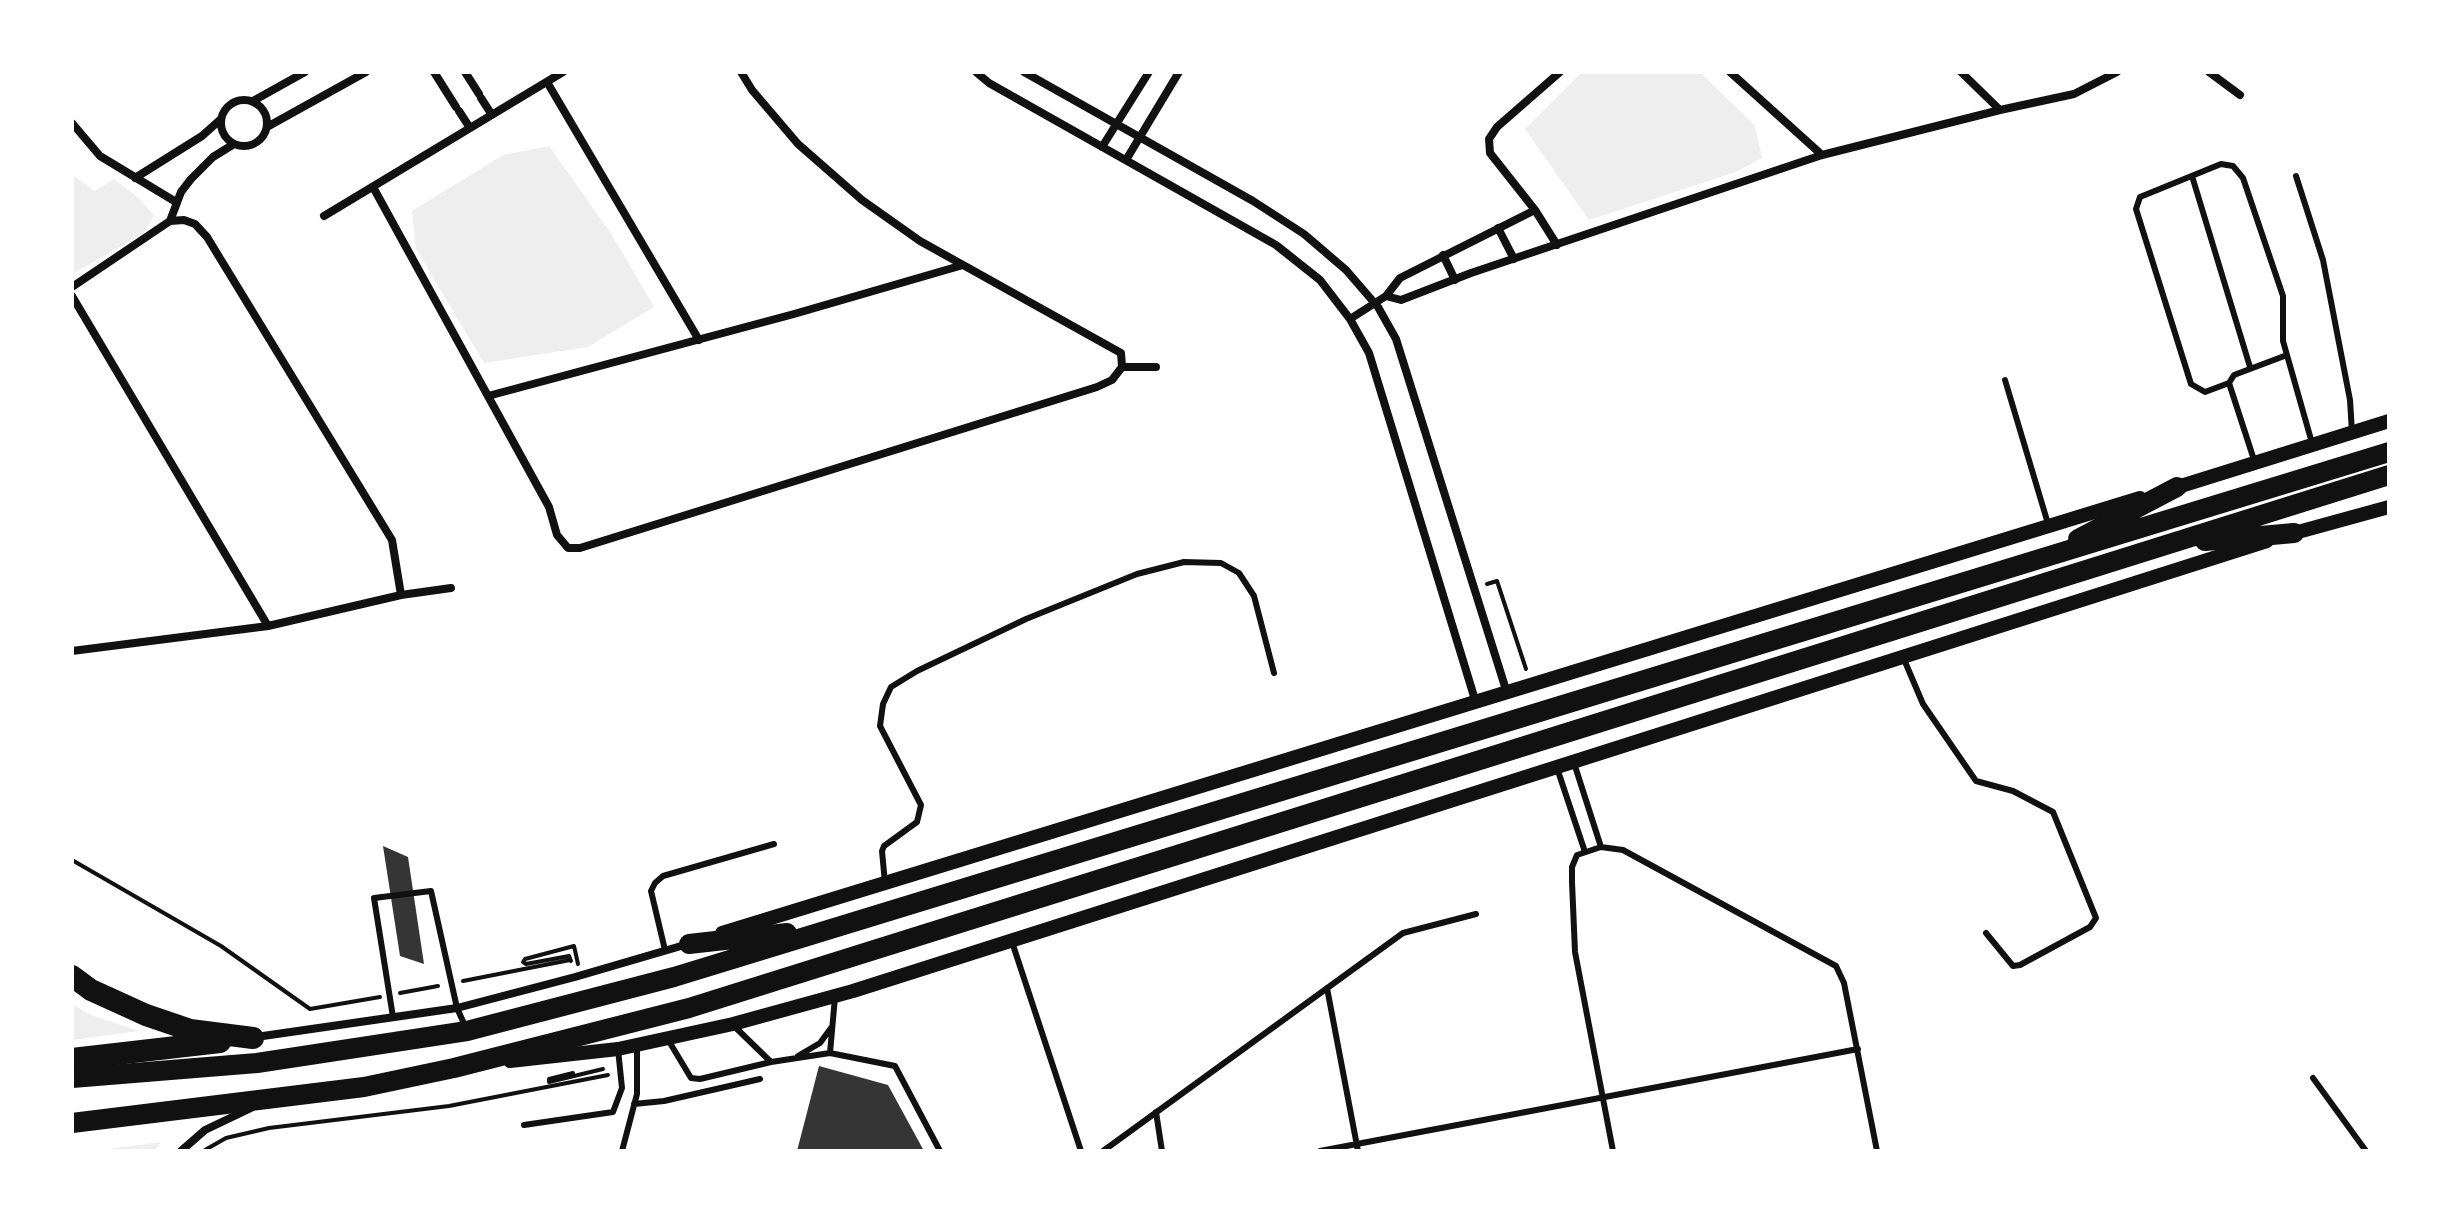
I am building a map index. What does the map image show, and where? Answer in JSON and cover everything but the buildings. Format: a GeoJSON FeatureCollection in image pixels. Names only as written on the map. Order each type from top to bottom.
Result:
{"type":"FeatureCollection","features":[{"type":"Feature","properties":{"kind":"highway"},"geometry":{"type":"LineString","coordinates":[[72,1078],[257,1063],[467,1031],[674,977],[2389,452]]}},
{"type":"Feature","properties":{"kind":"highway"},"geometry":{"type":"LineString","coordinates":[[72,1123],[364,1087],[454,1068],[705,1003],[2389,475]]}},
{"type":"Feature","properties":{"kind":"highway"},"geometry":{"type":"LineString","coordinates":[[2032,562],[2177,487]]}},
{"type":"Feature","properties":{"kind":"highway"},"geometry":{"type":"LineString","coordinates":[[2161,546],[2294,533]]}},
{"type":"Feature","properties":{"kind":"highway"},"geometry":{"type":"LineString","coordinates":[[689,944],[835,928]]}},
{"type":"Feature","properties":{"kind":"highway"},"geometry":{"type":"LineString","coordinates":[[72,976],[91,990],[146,1015],[190,1030],[253,1038]]}},
{"type":"Feature","properties":{"kind":"highway"},"geometry":{"type":"LineString","coordinates":[[72,1059],[253,1038]]}},
{"type":"Feature","properties":{"kind":"street"},"geometry":{"type":"LineString","coordinates":[[253,101],[305,72]]}},
{"type":"Feature","properties":{"kind":"street"},"geometry":{"type":"LineString","coordinates":[[267,127],[366,72]]}},
{"type":"Feature","properties":{"kind":"street"},"geometry":{"type":"LineString","coordinates":[[434,72],[470,128]]}},
{"type":"Feature","properties":{"kind":"street"},"geometry":{"type":"LineString","coordinates":[[465,72],[492,115]]}},
{"type":"Feature","properties":{"kind":"street"},"geometry":{"type":"LineString","coordinates":[[324,216],[563,72]]}},
{"type":"Feature","properties":{"kind":"street"},"geometry":{"type":"LineString","coordinates":[[373,187],[549,507],[557,535],[568,548],[580,548],[1112,380],[1122,367],[1121,353],[920,241],[862,200],[798,144],[752,90],[741,72]]}},
{"type":"Feature","properties":{"kind":"street"},"geometry":{"type":"LineString","coordinates":[[976,72],[989,83],[1276,245],[1320,280],[1350,319],[1369,353],[1476,703]]}},
{"type":"Feature","properties":{"kind":"street"},"geometry":{"type":"LineString","coordinates":[[1024,72],[1253,201],[1304,234],[1346,270],[1375,304],[1396,339],[1507,693]]}},
{"type":"Feature","properties":{"kind":"street"},"geometry":{"type":"LineString","coordinates":[[1102,147],[1149,72]]}},
{"type":"Feature","properties":{"kind":"street"},"geometry":{"type":"LineString","coordinates":[[1126,160],[1179,72]]}},
{"type":"Feature","properties":{"kind":"street"},"geometry":{"type":"LineString","coordinates":[[1557,245],[1535,210],[1490,153],[1489,139],[1497,127],[1560,72]]}},
{"type":"Feature","properties":{"kind":"street"},"geometry":{"type":"LineString","coordinates":[[1730,72],[1822,155]]}},
{"type":"Feature","properties":{"kind":"street"},"geometry":{"type":"LineString","coordinates":[[1961,72],[2000,110]]}},
{"type":"Feature","properties":{"kind":"street"},"geometry":{"type":"LineString","coordinates":[[1386,296],[1401,300],[1822,155],[2074,94],[2117,72]]}},
{"type":"Feature","properties":{"kind":"street"},"geometry":{"type":"LineString","coordinates":[[2209,72],[2240,95]]}},
{"type":"Feature","properties":{"kind":"street"},"geometry":{"type":"LineString","coordinates":[[547,82],[699,340]]}},
{"type":"Feature","properties":{"kind":"street"},"geometry":{"type":"LineString","coordinates":[[135,178],[202,136],[221,119],[229,105],[245,99],[262,107],[267,116],[267,127],[261,139],[249,146],[234,144],[201,168],[181,192],[170,221]]}},
{"type":"Feature","properties":{"kind":"street"},"geometry":{"type":"LineString","coordinates":[[221,119],[222,129],[234,144]]}},
{"type":"Feature","properties":{"kind":"street"},"geometry":{"type":"LineString","coordinates":[[72,123],[100,156],[176,202]]}},
{"type":"Feature","properties":{"kind":"street"},"geometry":{"type":"LineString","coordinates":[[1350,319],[1386,296],[1400,278],[1535,210]]}},
{"type":"Feature","properties":{"kind":"street"},"geometry":{"type":"LineString","coordinates":[[72,287],[170,221],[184,220],[195,224],[207,237],[392,540],[401,595]]}},
{"type":"Feature","properties":{"kind":"street"},"geometry":{"type":"LineString","coordinates":[[1498,228],[1514,259]]}},
{"type":"Feature","properties":{"kind":"street"},"geometry":{"type":"LineString","coordinates":[[1443,255],[1455,280]]}},
{"type":"Feature","properties":{"kind":"street"},"geometry":{"type":"LineString","coordinates":[[488,396],[963,265]]}},
{"type":"Feature","properties":{"kind":"street"},"geometry":{"type":"LineString","coordinates":[[72,296],[268,626]]}},
{"type":"Feature","properties":{"kind":"street"},"geometry":{"type":"LineString","coordinates":[[1122,367],[1156,367]]}},
{"type":"Feature","properties":{"kind":"street"},"geometry":{"type":"LineString","coordinates":[[253,1038],[457,1008],[575,977],[2389,421]]}},
{"type":"Feature","properties":{"kind":"street"},"geometry":{"type":"LineString","coordinates":[[454,1068],[618,1049],[733,1024],[835,995],[2294,533],[2389,507]]}},
{"type":"Feature","properties":{"kind":"street"},"geometry":{"type":"LineString","coordinates":[[72,651],[268,626],[401,595],[451,588]]}},
{"type":"Feature","properties":{"kind":"street"},"geometry":{"type":"LineString","coordinates":[[181,1151],[205,1130],[265,1101]]}},
{"type":"Feature","properties":{"kind":"lane"},"geometry":{"type":"LineString","coordinates":[[2287,355],[2250,367],[2234,375],[2229,383],[2205,392],[2191,384],[2136,209],[2140,197],[2221,164],[2233,166],[2243,178],[2283,296],[2283,341],[2287,355],[2312,445]]}},
{"type":"Feature","properties":{"kind":"lane"},"geometry":{"type":"LineString","coordinates":[[2192,176],[2250,367]]}},
{"type":"Feature","properties":{"kind":"lane"},"geometry":{"type":"LineString","coordinates":[[2296,176],[2323,260],[2350,400],[2352,432]]}},
{"type":"Feature","properties":{"kind":"lane"},"geometry":{"type":"LineString","coordinates":[[2005,380],[2049,527]]}},
{"type":"Feature","properties":{"kind":"lane"},"geometry":{"type":"LineString","coordinates":[[2229,383],[2255,463]]}},
{"type":"Feature","properties":{"kind":"lane"},"geometry":{"type":"LineString","coordinates":[[885,883],[884,846],[917,822],[921,805],[880,726],[883,704],[891,687],[917,671],[1026,619],[1137,574],[1184,562],[1221,563],[1239,573],[1254,596],[1274,673]]}},
{"type":"Feature","properties":{"kind":"lane"},"geometry":{"type":"LineString","coordinates":[[1903,657],[1923,704],[1976,781],[2013,791],[2053,812],[2096,918],[2090,927],[2013,966],[1986,933]]}},
{"type":"Feature","properties":{"kind":"lane"},"geometry":{"type":"LineString","coordinates":[[1573,762],[1601,847]]}},
{"type":"Feature","properties":{"kind":"lane"},"geometry":{"type":"LineString","coordinates":[[1557,767],[1585,852]]}},
{"type":"Feature","properties":{"kind":"lane"},"geometry":{"type":"LineString","coordinates":[[665,950],[651,891],[655,883],[663,876],[774,844]]}},
{"type":"Feature","properties":{"kind":"lane"},"geometry":{"type":"LineString","coordinates":[[1613,1151],[1575,952],[1572,867],[1577,855],[1601,847],[1623,850],[1836,966],[1844,983],[1877,1151]]}},
{"type":"Feature","properties":{"kind":"lane"},"geometry":{"type":"LineString","coordinates":[[393,1017],[374,898],[431,891],[457,1008],[467,1031]]}},
{"type":"Feature","properties":{"kind":"lane"},"geometry":{"type":"LineString","coordinates":[[1103,1151],[1403,933],[1476,914]]}},
{"type":"Feature","properties":{"kind":"lane"},"geometry":{"type":"LineString","coordinates":[[1011,941],[1081,1151]]}},
{"type":"Feature","properties":{"kind":"lane"},"geometry":{"type":"LineString","coordinates":[[1327,988],[1357,1148]]}},
{"type":"Feature","properties":{"kind":"lane"},"geometry":{"type":"LineString","coordinates":[[830,1053],[835,995]]}},
{"type":"Feature","properties":{"kind":"lane"},"geometry":{"type":"LineString","coordinates":[[733,1024],[771,1062]]}},
{"type":"Feature","properties":{"kind":"lane"},"geometry":{"type":"LineString","coordinates":[[795,1058],[820,1043],[833,1024]]}},
{"type":"Feature","properties":{"kind":"lane"},"geometry":{"type":"LineString","coordinates":[[667,1038],[691,1078],[700,1079],[771,1062],[830,1053],[895,1066],[940,1151]]}},
{"type":"Feature","properties":{"kind":"lane"},"geometry":{"type":"LineString","coordinates":[[622,1151],[634,1104],[637,1044]]}},
{"type":"Feature","properties":{"kind":"lane"},"geometry":{"type":"LineString","coordinates":[[524,1125],[613,1112],[622,1088],[618,1049]]}},
{"type":"Feature","properties":{"kind":"lane"},"geometry":{"type":"LineString","coordinates":[[1320,1151],[1357,1148],[1858,1049]]}},
{"type":"Feature","properties":{"kind":"lane"},"geometry":{"type":"LineString","coordinates":[[2313,1078],[2366,1151]]}},
{"type":"Feature","properties":{"kind":"lane"},"geometry":{"type":"LineString","coordinates":[[634,1104],[664,1101],[760,1079]]}},
{"type":"Feature","properties":{"kind":"lane"},"geometry":{"type":"LineString","coordinates":[[1156,1112],[1162,1151]]}},
{"type":"Feature","properties":{"kind":"path"},"geometry":{"type":"LineString","coordinates":[[1474,588],[1497,581],[1516,638]]}},
{"type":"Feature","properties":{"kind":"path"},"geometry":{"type":"LineString","coordinates":[[72,860],[221,946],[310,1009],[570,958],[523,962],[574,946]]}},
{"type":"Feature","properties":{"kind":"path"},"geometry":{"type":"LineString","coordinates":[[591,1069],[551,1078],[549,1082],[604,1069]]}},
{"type":"Feature","properties":{"kind":"shaded area"},"geometry":{"type":"Polygon","coordinates":[[[1582,72],[1700,72],[1755,126],[1762,158],[1736,172],[1589,220],[1525,129],[1582,72]]]}},
{"type":"Feature","properties":{"kind":"shaded area"},"geometry":{"type":"Polygon","coordinates":[[[549,146],[612,235],[654,307],[588,347],[484,363],[416,249],[412,211],[503,155],[549,146]]]}},
{"type":"Feature","properties":{"kind":"shaded area"},"geometry":{"type":"Polygon","coordinates":[[[72,174],[94,191],[114,179],[140,199],[154,216],[144,233],[72,274],[72,174]]]}},
{"type":"Feature","properties":{"kind":"shaded area"},"geometry":{"type":"Polygon","coordinates":[[[72,1004],[91,1015],[139,1031],[72,1040],[72,1004]]]}},
{"type":"Feature","properties":{"kind":"shaded area"},"geometry":{"type":"Polygon","coordinates":[[[161,1142],[154,1151],[94,1151],[161,1142]]]}}]}
